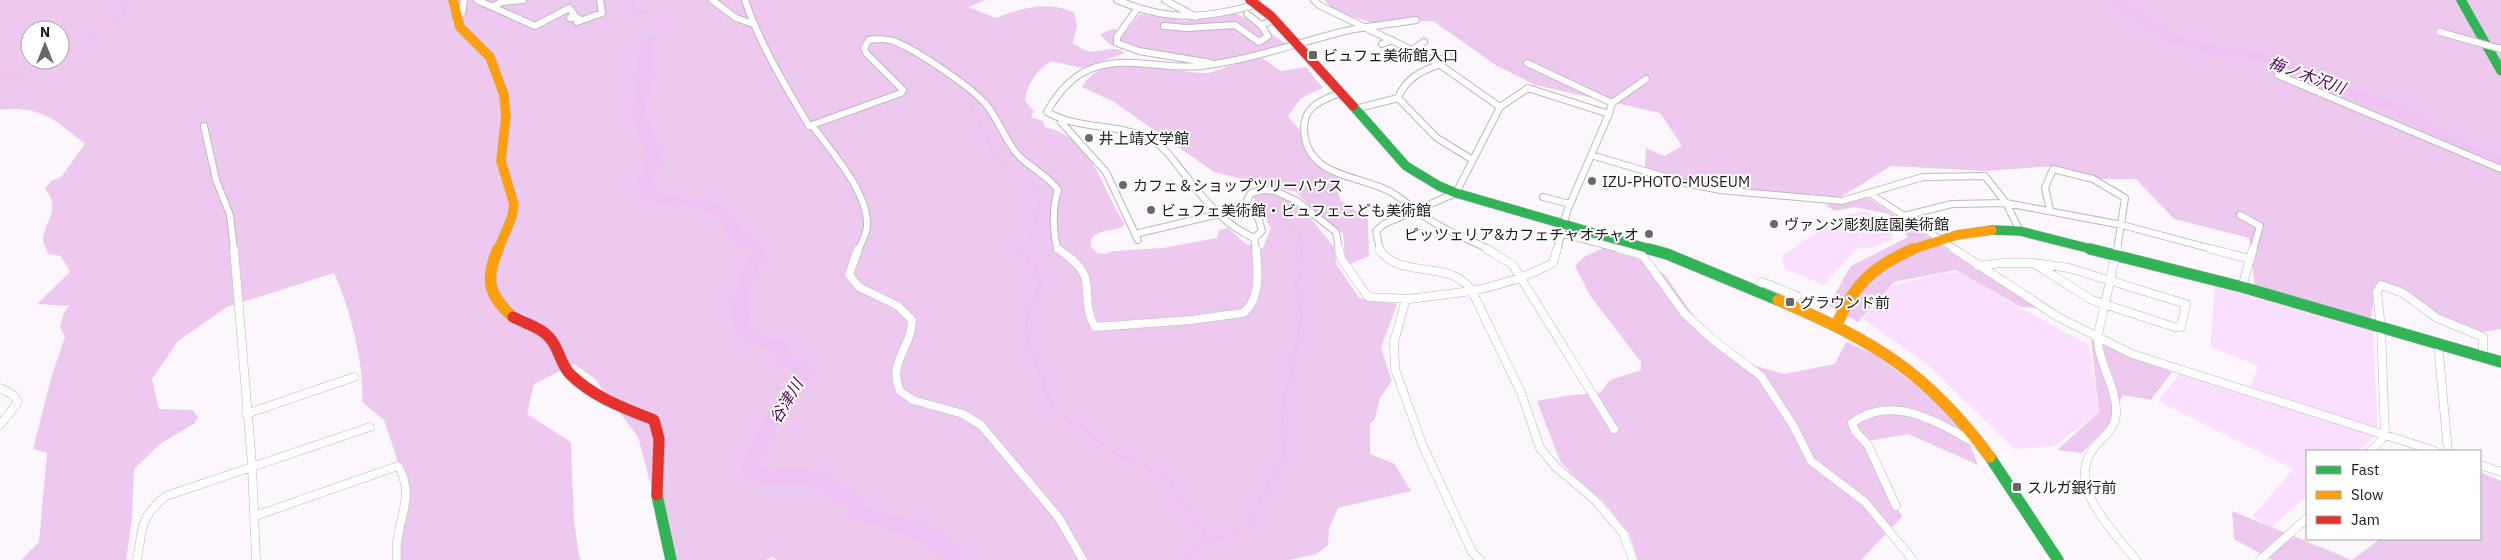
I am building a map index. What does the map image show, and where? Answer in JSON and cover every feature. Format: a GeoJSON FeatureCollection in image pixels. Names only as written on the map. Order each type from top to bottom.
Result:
{"type":"FeatureCollection","features":[{"type":"Feature","properties":{"kind":"main road"},"geometry":{"type":"LineString","coordinates":[[453,0],[456,18],[462,31],[485,51],[495,68],[506,104],[501,159],[506,178],[512,190],[514,205],[510,221],[491,265],[490,278],[499,306],[514,319],[540,330],[550,339],[564,368],[579,380],[607,400],[654,420],[659,439],[657,495],[670,560]]}},
{"type":"Feature","properties":{"kind":"main road"},"geometry":{"type":"LineString","coordinates":[[2461,0],[2501,71]]}},
{"type":"Feature","properties":{"kind":"main road"},"geometry":{"type":"LineString","coordinates":[[1254,2],[1298,44],[1406,166],[1439,186],[1562,228],[1635,244],[1837,324],[1899,360],[1935,390],[1982,446],[2058,560]]}},
{"type":"Feature","properties":{"kind":"main road"},"geometry":{"type":"LineString","coordinates":[[1837,324],[1846,302],[1860,282],[1880,266],[1959,234],[1996,230],[2020,231],[2242,287],[2501,362]]}},
{"type":"Feature","properties":{"kind":"street"},"geometry":{"type":"LineString","coordinates":[[456,18],[462,13],[464,0]]}},
{"type":"Feature","properties":{"kind":"street"},"geometry":{"type":"LineString","coordinates":[[477,0],[535,26],[543,24],[556,14],[569,8],[574,14],[570,18],[578,18],[577,22],[602,13],[600,0]]}},
{"type":"Feature","properties":{"kind":"street"},"geometry":{"type":"LineString","coordinates":[[492,6],[502,2],[523,0]]}},
{"type":"Feature","properties":{"kind":"street"},"geometry":{"type":"LineString","coordinates":[[712,0],[732,16],[744,23],[753,24]]}},
{"type":"Feature","properties":{"kind":"street"},"geometry":{"type":"LineString","coordinates":[[745,0],[753,24],[772,64],[809,126],[902,93],[903,90],[867,54],[864,48],[869,40],[885,39],[896,42],[933,64],[984,102],[1001,125],[1010,145],[1058,190],[1054,205],[1054,238],[1057,248],[1078,262],[1085,270],[1090,315],[1094,326],[1191,320],[1243,312],[1250,309],[1253,301],[1257,271],[1258,247],[1254,238],[1244,234],[1219,214],[1160,145],[1141,134],[1125,130],[1061,122]]}},
{"type":"Feature","properties":{"kind":"street"},"geometry":{"type":"LineString","coordinates":[[1117,0],[1137,9],[1174,18],[1196,18],[1254,2]]}},
{"type":"Feature","properties":{"kind":"street"},"geometry":{"type":"LineString","coordinates":[[1165,0],[1196,18]]}},
{"type":"Feature","properties":{"kind":"street"},"geometry":{"type":"LineString","coordinates":[[1314,0],[1320,5],[1364,27],[1413,48],[1437,61],[1481,91],[1500,107]]}},
{"type":"Feature","properties":{"kind":"street"},"geometry":{"type":"LineString","coordinates":[[1137,9],[1117,37],[1117,43],[1139,51],[1217,64]]}},
{"type":"Feature","properties":{"kind":"street"},"geometry":{"type":"LineString","coordinates":[[1164,26],[1187,28],[1235,25],[1245,34],[1259,42],[1266,40],[1268,36],[1261,24],[1247,14]]}},
{"type":"Feature","properties":{"kind":"street"},"geometry":{"type":"LineString","coordinates":[[1261,24],[1275,20]]}},
{"type":"Feature","properties":{"kind":"street"},"geometry":{"type":"LineString","coordinates":[[1219,214],[1137,237],[1106,172],[1061,122],[1047,112],[1056,95],[1072,79],[1093,67],[1122,62],[1180,68],[1217,64],[1364,27],[1416,20]]}},
{"type":"Feature","properties":{"kind":"street"},"geometry":{"type":"LineString","coordinates":[[2440,32],[2501,49]]}},
{"type":"Feature","properties":{"kind":"street"},"geometry":{"type":"LineString","coordinates":[[1382,44],[1392,40]]}},
{"type":"Feature","properties":{"kind":"street"},"geometry":{"type":"LineString","coordinates":[[1413,48],[1424,42]]}},
{"type":"Feature","properties":{"kind":"street"},"geometry":{"type":"LineString","coordinates":[[1407,55],[1437,61]]}},
{"type":"Feature","properties":{"kind":"street"},"geometry":{"type":"LineString","coordinates":[[1398,98],[1401,89],[1412,76],[1448,56]]}},
{"type":"Feature","properties":{"kind":"street"},"geometry":{"type":"LineString","coordinates":[[1527,63],[1612,103]]}},
{"type":"Feature","properties":{"kind":"street"},"geometry":{"type":"LineString","coordinates":[[2278,75],[2501,169]]}},
{"type":"Feature","properties":{"kind":"street"},"geometry":{"type":"LineString","coordinates":[[1254,238],[1262,231],[1260,220],[1247,200],[1251,193],[1271,189],[1292,197],[1336,232],[1341,258],[1368,297],[1406,299],[1437,297],[1472,291],[1539,271],[1553,263],[1570,204],[1612,103],[1646,80]]}},
{"type":"Feature","properties":{"kind":"street"},"geometry":{"type":"LineString","coordinates":[[1609,114],[1528,88],[1500,107],[1456,193],[1419,211],[1384,224],[1376,231],[1375,240],[1390,262],[1405,267],[1460,277],[1472,291],[1522,395],[1540,448],[1556,467],[1595,500],[1623,533],[1633,560]]}},
{"type":"Feature","properties":{"kind":"street"},"geometry":{"type":"LineString","coordinates":[[1340,92],[1312,105],[1306,114],[1303,124],[1306,145],[1311,156],[1323,166],[1336,172],[1380,186],[1434,222],[1470,242],[1500,254],[1514,265],[1614,429]]}},
{"type":"Feature","properties":{"kind":"street"},"geometry":{"type":"LineString","coordinates":[[1355,109],[1398,98]]}},
{"type":"Feature","properties":{"kind":"street"},"geometry":{"type":"LineString","coordinates":[[1398,98],[1437,138],[1473,160]]}},
{"type":"Feature","properties":{"kind":"street"},"geometry":{"type":"LineString","coordinates":[[812,125],[859,194],[867,217],[862,242],[850,264],[849,275],[859,287],[898,306],[912,320],[911,340],[896,362],[895,373],[900,391],[910,398],[951,409],[971,417],[983,426],[1007,458],[1048,504],[1079,548],[1083,560]]}},
{"type":"Feature","properties":{"kind":"street"},"geometry":{"type":"LineString","coordinates":[[204,126],[216,180],[230,215],[234,240],[246,414],[252,466],[256,560]]}},
{"type":"Feature","properties":{"kind":"street"},"geometry":{"type":"LineString","coordinates":[[1591,155],[1685,183],[1720,190],[1842,201],[1923,177],[1985,176],[2006,203],[2020,231]]}},
{"type":"Feature","properties":{"kind":"street"},"geometry":{"type":"LineString","coordinates":[[2050,210],[2045,188],[2053,169],[2093,179],[2125,198],[2122,225],[2107,305],[2098,338],[2099,350],[2115,397],[2116,416],[2111,432],[2091,452],[2084,463],[2084,485],[2095,504],[2136,560]]}},
{"type":"Feature","properties":{"kind":"street"},"geometry":{"type":"LineString","coordinates":[[1869,193],[2058,317],[2132,354],[2432,450]]}},
{"type":"Feature","properties":{"kind":"street"},"geometry":{"type":"LineString","coordinates":[[1543,197],[1570,204]]}},
{"type":"Feature","properties":{"kind":"street"},"geometry":{"type":"LineString","coordinates":[[1904,216],[1952,204],[2006,203],[2122,225],[2250,259]]}},
{"type":"Feature","properties":{"kind":"street"},"geometry":{"type":"LineString","coordinates":[[2240,215],[2260,226],[2242,287]]}},
{"type":"Feature","properties":{"kind":"street"},"geometry":{"type":"LineString","coordinates":[[1562,228],[1640,254]]}},
{"type":"Feature","properties":{"kind":"street"},"geometry":{"type":"LineString","coordinates":[[1635,244],[1640,254],[1684,313],[1712,339],[1761,376],[1794,425],[1811,461],[1865,502],[1913,560]]}},
{"type":"Feature","properties":{"kind":"street"},"geometry":{"type":"LineString","coordinates":[[1978,266],[1996,262],[2033,263],[2069,268],[2186,304],[2181,327],[2174,327],[2107,305],[2079,293],[2033,263]]}},
{"type":"Feature","properties":{"kind":"street"},"geometry":{"type":"LineString","coordinates":[[1755,291],[1762,282],[1796,296]]}},
{"type":"Feature","properties":{"kind":"street"},"geometry":{"type":"LineString","coordinates":[[2372,450],[2385,436],[2381,328],[2377,292],[2381,286],[2403,293],[2438,318],[2484,337],[2483,357]]}},
{"type":"Feature","properties":{"kind":"street"},"geometry":{"type":"LineString","coordinates":[[1406,299],[1394,342],[1396,369],[1423,446],[1472,552],[1480,560]]}},
{"type":"Feature","properties":{"kind":"street"},"geometry":{"type":"LineString","coordinates":[[2438,344],[2448,450]]}},
{"type":"Feature","properties":{"kind":"street"},"geometry":{"type":"LineString","coordinates":[[246,414],[354,377]]}},
{"type":"Feature","properties":{"kind":"street"},"geometry":{"type":"LineString","coordinates":[[0,388],[13,395],[18,402],[0,425]]}},
{"type":"Feature","properties":{"kind":"street"},"geometry":{"type":"LineString","coordinates":[[1896,506],[1868,445],[1855,431],[1852,423],[1858,416],[1870,411],[1890,409],[1907,411],[1982,446]]}},
{"type":"Feature","properties":{"kind":"street"},"geometry":{"type":"LineString","coordinates":[[136,560],[145,517],[149,510],[166,496],[370,427]]}},
{"type":"Feature","properties":{"kind":"street"},"geometry":{"type":"LineString","coordinates":[[2481,465],[2501,472]]}},
{"type":"Feature","properties":{"kind":"street"},"geometry":{"type":"LineString","coordinates":[[255,516],[398,466],[406,480],[404,505],[398,523],[394,548],[397,560]]}},
{"type":"Feature","properties":{"kind":"street"},"geometry":{"type":"LineString","coordinates":[[2260,560],[2306,519]]}},
{"type":"Feature","properties":{"kind":"shaded area"},"geometry":{"type":"Polygon","coordinates":[[[0,0],[985,0],[969,7],[996,18],[1015,11],[1035,7],[1045,6],[1065,9],[1074,13],[1077,26],[1073,43],[1088,51],[1117,49],[1125,53],[1082,68],[1051,61],[1033,78],[1026,95],[1025,101],[1034,111],[1031,117],[1043,121],[1045,127],[1062,133],[1086,153],[1125,224],[1122,227],[1095,235],[1091,239],[1091,247],[1097,253],[1105,254],[1114,251],[1163,248],[1217,238],[1219,230],[1228,228],[1246,244],[1263,248],[1271,228],[1253,197],[1267,193],[1287,199],[1309,216],[1334,247],[1337,265],[1359,298],[1397,304],[1381,348],[1392,381],[1380,398],[1375,419],[1370,424],[1370,454],[1395,464],[1411,491],[1338,508],[1329,529],[1328,545],[1317,554],[1289,560],[776,560],[773,557],[765,560],[671,560],[638,437],[594,378],[574,364],[534,384],[527,414],[571,442],[574,521],[581,560],[401,560],[397,532],[408,480],[399,465],[384,420],[362,402],[361,372],[355,336],[340,286],[334,273],[227,307],[178,341],[152,379],[159,409],[193,410],[198,417],[195,423],[160,444],[134,469],[132,519],[126,560],[21,560],[39,542],[47,453],[33,449],[52,375],[65,337],[60,327],[64,313],[69,306],[37,304],[70,272],[61,256],[48,254],[43,239],[52,209],[50,196],[45,189],[51,181],[61,177],[85,144],[46,116],[37,112],[14,109],[0,110],[0,0]]]}},
{"type":"Feature","properties":{"kind":"shaded area"},"geometry":{"type":"Polygon","coordinates":[[[1324,0],[2501,0],[2501,329],[2483,332],[2435,319],[2403,293],[2377,284],[2370,322],[2255,286],[2249,238],[2174,219],[2136,179],[2096,179],[2055,166],[1985,171],[1891,166],[1841,197],[1716,189],[1645,167],[1646,148],[1664,156],[1682,146],[1660,113],[1535,85],[1497,66],[1433,21],[1372,23],[1335,11],[1324,0]]]}},
{"type":"Feature","properties":{"kind":"shaded area"},"geometry":{"type":"Polygon","coordinates":[[[1235,12],[1287,44],[1220,61],[1120,48],[1110,45],[1100,34],[1113,29],[1126,31],[1140,14],[1184,21],[1235,12]]]}},
{"type":"Feature","properties":{"kind":"shaded area"},"geometry":{"type":"Polygon","coordinates":[[[1262,58],[1281,71],[1306,67],[1323,88],[1301,98],[1288,116],[1301,132],[1304,146],[1338,175],[1340,200],[1368,219],[1369,256],[1348,265],[1345,257],[1343,234],[1320,216],[1296,192],[1214,172],[1114,102],[1082,87],[1092,75],[1105,68],[1121,65],[1139,65],[1206,73],[1239,62],[1262,58]]]}},
{"type":"Feature","properties":{"kind":"shaded area"},"geometry":{"type":"Polygon","coordinates":[[[1868,198],[2037,308],[2021,307],[1956,270],[1894,282],[1858,322],[1828,306],[1851,266],[1908,237],[1889,214],[1854,207],[1835,211],[1825,205],[1868,198]]]}},
{"type":"Feature","properties":{"kind":"shaded area"},"geometry":{"type":"Polygon","coordinates":[[[1863,211],[1887,219],[1894,226],[1892,239],[1872,248],[1860,247],[1854,251],[1824,285],[1785,269],[1782,255],[1841,217],[1863,211]]]}},
{"type":"Feature","properties":{"kind":"shaded area"},"geometry":{"type":"Polygon","coordinates":[[[1603,248],[1634,256],[1665,275],[1712,342],[1756,366],[1784,374],[1835,364],[1846,342],[1874,354],[1932,397],[1966,434],[1978,465],[1908,434],[1868,441],[1902,517],[1861,560],[1638,560],[1629,533],[1602,500],[1576,478],[1560,461],[1537,401],[1571,395],[1600,393],[1610,380],[1641,370],[1641,362],[1591,297],[1575,266],[1584,257],[1603,248]]]}},
{"type":"Feature","properties":{"kind":"shaded area"},"geometry":{"type":"Polygon","coordinates":[[[1943,273],[1964,273],[2013,304],[2089,345],[2099,412],[2055,446],[2014,449],[1929,366],[1863,319],[1887,287],[1943,273]]]}},
{"type":"Feature","properties":{"kind":"shaded area"},"geometry":{"type":"Polygon","coordinates":[[[2215,286],[2373,331],[2378,433],[2359,450],[2306,450],[2306,497],[2271,528],[2253,516],[2293,469],[2158,401],[2182,371],[2250,387],[2259,366],[2210,347],[2215,286]]]}},
{"type":"Feature","properties":{"kind":"shaded area"},"geometry":{"type":"Polygon","coordinates":[[[2091,340],[2172,372],[2151,400],[2123,395],[2109,425],[2082,453],[2057,450],[2099,412],[2091,340]]]}},
{"type":"Feature","properties":{"kind":"shaded area"},"geometry":{"type":"Polygon","coordinates":[[[2481,472],[2501,481],[2501,560],[2352,560],[2379,540],[2481,540],[2481,472]]]}},
{"type":"Feature","properties":{"kind":"shaded area"},"geometry":{"type":"Polygon","coordinates":[[[2232,511],[2352,560],[2272,560],[2234,539],[2232,511]]]}},
{"type":"Feature","properties":{"kind":"waterway"},"geometry":{"type":"LineString","coordinates":[[70,52],[86,39],[121,18],[124,13],[121,0]]}},
{"type":"Feature","properties":{"kind":"waterway"},"geometry":{"type":"LineString","coordinates":[[634,0],[632,11],[659,16],[667,22],[663,32],[650,41]]}},
{"type":"Feature","properties":{"kind":"waterway","name":"梅ノ木沢川"},"geometry":{"type":"LineString","coordinates":[[2111,0],[2174,39],[2204,48],[2266,58],[2286,64],[2337,87],[2401,111],[2461,147],[2501,161]]}},
{"type":"Feature","properties":{"kind":"waterway","name":"谷津川"},"geometry":{"type":"LineString","coordinates":[[650,41],[645,52],[644,89],[638,111],[653,153],[645,186],[655,198],[667,202],[699,204],[715,210],[729,220],[732,231],[738,238],[758,248],[760,256],[749,270],[743,289],[741,316],[744,330],[755,339],[781,345],[783,358],[801,368],[803,372],[794,390],[786,399],[761,440],[750,466],[753,472],[766,477],[807,476],[818,480],[851,500],[859,512],[912,528],[937,540],[955,560]]}},
{"type":"Feature","properties":{"kind":"waterway"},"geometry":{"type":"LineString","coordinates":[[0,78],[24,74],[34,70]]}},
{"type":"Feature","properties":{"kind":"waterway"},"geometry":{"type":"LineString","coordinates":[[967,100],[985,131],[991,151],[1037,190],[1040,201],[1032,234],[1021,249]]}},
{"type":"Feature","properties":{"kind":"waterway"},"geometry":{"type":"LineString","coordinates":[[1269,201],[1300,236],[1302,250]]}},
{"type":"Feature","properties":{"kind":"waterway"},"geometry":{"type":"LineString","coordinates":[[1021,249],[1038,272],[1040,284],[1026,320],[1027,338],[1054,411],[1063,418],[1080,425],[1109,450],[1159,473],[1170,482],[1177,496],[1210,539]]}},
{"type":"Feature","properties":{"kind":"waterway"},"geometry":{"type":"LineString","coordinates":[[1210,539],[1230,536],[1253,521],[1254,512],[1281,463],[1284,450],[1282,422],[1284,398],[1291,377],[1301,316],[1296,281],[1305,265],[1301,259],[1302,250]]}},
{"type":"Feature","properties":{"kind":"waterway"},"geometry":{"type":"LineString","coordinates":[[1184,560],[1210,539]]}},
{"type":"Feature","properties":{"kind":"traffic: fast"},"geometry":{"type":"LineString","coordinates":[[2461,0],[2501,71]]}},
{"type":"Feature","properties":{"kind":"traffic: fast"},"geometry":{"type":"LineString","coordinates":[[1353,106],[1406,166],[1439,186],[1456,193],[1667,254],[1778,300]]}},
{"type":"Feature","properties":{"kind":"traffic: fast"},"geometry":{"type":"LineString","coordinates":[[1992,230],[2020,231],[2242,287],[2501,362]]}},
{"type":"Feature","properties":{"kind":"traffic: fast"},"geometry":{"type":"LineString","coordinates":[[1990,457],[2058,560]]}},
{"type":"Feature","properties":{"kind":"traffic: fast"},"geometry":{"type":"LineString","coordinates":[[657,495],[671,560]]}},
{"type":"Feature","properties":{"kind":"traffic: slow"},"geometry":{"type":"LineString","coordinates":[[453,0],[460,27],[490,57],[504,95],[506,116],[501,161],[514,204],[512,217],[492,263],[490,276],[492,289],[498,304],[513,317]]}},
{"type":"Feature","properties":{"kind":"traffic: slow"},"geometry":{"type":"LineString","coordinates":[[1837,324],[1855,288],[1886,262],[1902,253],[1939,240],[1957,235],[1992,230]]}},
{"type":"Feature","properties":{"kind":"traffic: slow"},"geometry":{"type":"LineString","coordinates":[[1778,300],[1842,328],[1897,360],[1945,402],[1968,427],[1990,457]]}},
{"type":"Feature","properties":{"kind":"traffic: jam"},"geometry":{"type":"LineString","coordinates":[[1250,0],[1271,16],[1353,106]]}},
{"type":"Feature","properties":{"kind":"traffic: jam"},"geometry":{"type":"LineString","coordinates":[[513,317],[538,328],[546,334],[553,342],[566,370],[588,389],[609,401],[654,420],[659,439],[657,495]]}},
{"type":"Feature","properties":{"kind":"place","name":"ビュフェ美術館入口"},"geometry":{"type":"Point","coordinates":[1313,55]}},
{"type":"Feature","properties":{"kind":"place","name":"井上靖文学館"},"geometry":{"type":"Point","coordinates":[1089,138]}},
{"type":"Feature","properties":{"kind":"place","name":"IZU-PHOTO-MUSEUM"},"geometry":{"type":"Point","coordinates":[1592,181]}},
{"type":"Feature","properties":{"kind":"place","name":"カフェ＆ショップツリーハウス"},"geometry":{"type":"Point","coordinates":[1123,185]}},
{"type":"Feature","properties":{"kind":"place","name":"ビュフェ美術館・ビュフェこども美術館"},"geometry":{"type":"Point","coordinates":[1151,210]}},
{"type":"Feature","properties":{"kind":"place","name":"ヴァンジ彫刻庭園美術館"},"geometry":{"type":"Point","coordinates":[1774,224]}},
{"type":"Feature","properties":{"kind":"place","name":"ピッツェリア&カフェチャオチャオ"},"geometry":{"type":"Point","coordinates":[1649,234]}},
{"type":"Feature","properties":{"kind":"place","name":"グラウンド前"},"geometry":{"type":"Point","coordinates":[1790,302]}},
{"type":"Feature","properties":{"kind":"place","name":"スルガ銀行前"},"geometry":{"type":"Point","coordinates":[2017,487]}}]}
